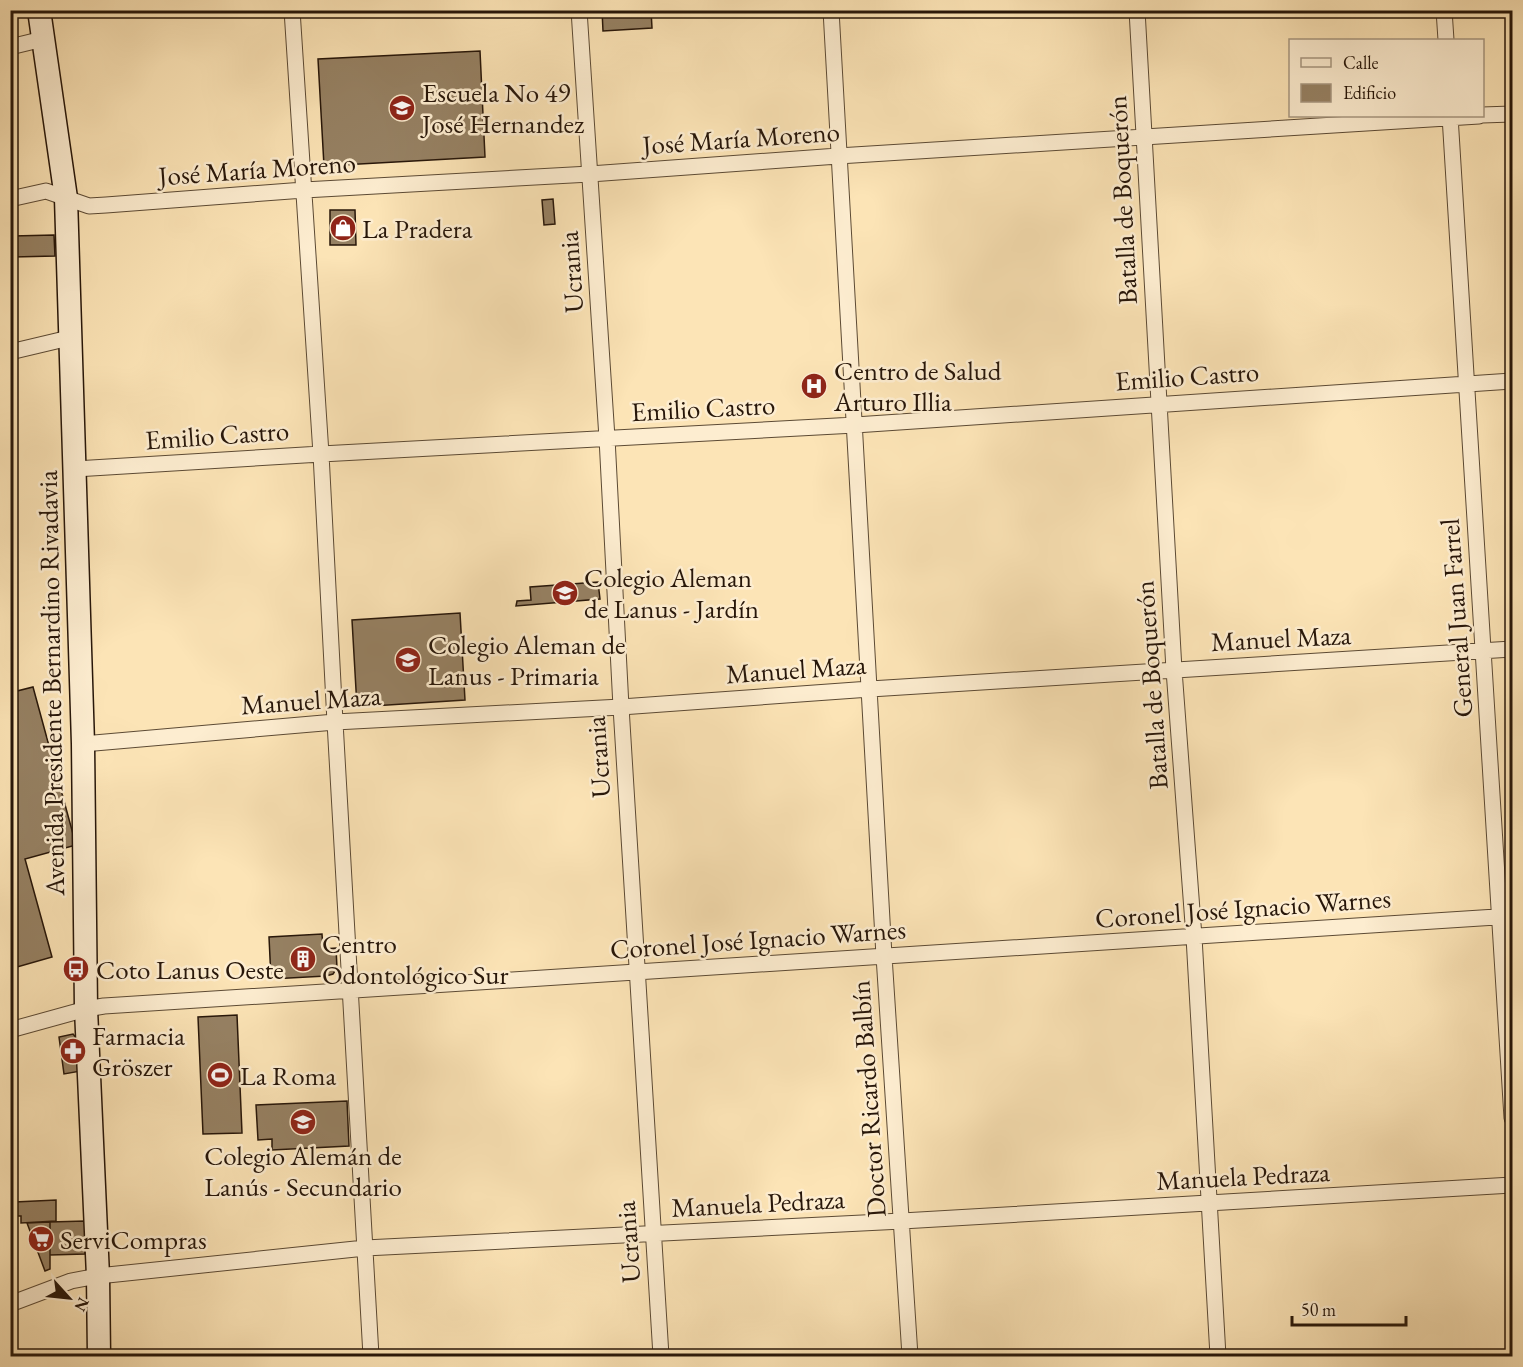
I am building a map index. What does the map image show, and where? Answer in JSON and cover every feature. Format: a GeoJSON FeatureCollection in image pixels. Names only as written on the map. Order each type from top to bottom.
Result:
{"type":"FeatureCollection","features":[{"type":"Feature","properties":{"kind":"street","name":"Avenida Presidente Bernardino Rivadavia"},"geometry":{"type":"LineString","coordinates":[[39,10],[66,198],[83,744],[86,1009],[98,1276],[99,1356]]}},
{"type":"Feature","properties":{"kind":"street"},"geometry":{"type":"LineString","coordinates":[[292,10],[321,454],[371,1356]]}},
{"type":"Feature","properties":{"kind":"street","name":"Ucrania"},"geometry":{"type":"LineString","coordinates":[[579,10],[607,438],[621,707],[661,1356]]}},
{"type":"Feature","properties":{"kind":"street","name":"Doctor Ricardo Balbín"},"geometry":{"type":"LineString","coordinates":[[831,10],[884,956],[910,1356]]}},
{"type":"Feature","properties":{"kind":"street","name":"Batalla de Boquerón"},"geometry":{"type":"LineString","coordinates":[[1137,10],[1174,670],[1194,937],[1218,1356]]}},
{"type":"Feature","properties":{"kind":"street"},"geometry":{"type":"LineString","coordinates":[[1444,10],[1446,39]]}},
{"type":"Feature","properties":{"kind":"street"},"geometry":{"type":"LineString","coordinates":[[10,46],[43,39]]}},
{"type":"Feature","properties":{"kind":"street","name":"José María Moreno"},"geometry":{"type":"LineString","coordinates":[[1484,115],[1512,114]]}},
{"type":"Feature","properties":{"kind":"street","name":"José María Moreno"},"geometry":{"type":"LineString","coordinates":[[10,199],[46,191],[88,206],[106,205],[304,190],[590,174],[1435,117]]}},
{"type":"Feature","properties":{"kind":"street","name":"General Juan Farrel"},"geometry":{"type":"LineString","coordinates":[[1450,117],[1483,651],[1506,916],[1512,1118]]}},
{"type":"Feature","properties":{"kind":"street"},"geometry":{"type":"LineString","coordinates":[[10,352],[69,338]]}},
{"type":"Feature","properties":{"kind":"street","name":"Emilio Castro"},"geometry":{"type":"LineString","coordinates":[[75,469],[855,425],[1512,381]]}},
{"type":"Feature","properties":{"kind":"street","name":"Manuel Maza"},"geometry":{"type":"LineString","coordinates":[[83,744],[335,722],[621,707],[1512,649]]}},
{"type":"Feature","properties":{"kind":"street","name":"Coronel José Ignacio Warnes"},"geometry":{"type":"LineString","coordinates":[[10,1030],[86,1009],[1506,916]]}},
{"type":"Feature","properties":{"kind":"street","name":"Manuela Pedraza"},"geometry":{"type":"LineString","coordinates":[[10,1304],[71,1281],[98,1276],[365,1248],[902,1221],[1512,1185]]}},
{"type":"Feature","properties":{"kind":"building"},"geometry":{"type":"Polygon","coordinates":[[[602,10],[651,10],[652,28],[603,31],[602,10]]]}},
{"type":"Feature","properties":{"kind":"building","name":"Escuela No 49 José Hernandez"},"geometry":{"type":"Polygon","coordinates":[[[480,51],[485,157],[324,166],[318,59],[480,51]]]}},
{"type":"Feature","properties":{"kind":"building"},"geometry":{"type":"Polygon","coordinates":[[[553,199],[555,224],[544,225],[542,200],[553,199]]]}},
{"type":"Feature","properties":{"kind":"building","name":"La Pradera"},"geometry":{"type":"Polygon","coordinates":[[[330,210],[355,210],[356,245],[330,245],[330,210]]]}},
{"type":"Feature","properties":{"kind":"building"},"geometry":{"type":"Polygon","coordinates":[[[54,235],[55,256],[13,257],[13,236],[54,235]]]}},
{"type":"Feature","properties":{"kind":"building","name":"Colegio Aleman de Lanus - Jardín"},"geometry":{"type":"Polygon","coordinates":[[[598,582],[600,599],[516,606],[517,601],[531,600],[530,587],[598,582]]]}},
{"type":"Feature","properties":{"kind":"building","name":"Colegio Aleman de Lanus - Primaria"},"geometry":{"type":"Polygon","coordinates":[[[460,613],[465,700],[357,707],[352,620],[460,613]]]}},
{"type":"Feature","properties":{"kind":"building"},"geometry":{"type":"Polygon","coordinates":[[[10,684],[13,692],[33,687],[76,845],[25,859],[52,957],[10,969],[10,684]]]}},
{"type":"Feature","properties":{"kind":"building","name":"Centro Odontológico Sur"},"geometry":{"type":"Polygon","coordinates":[[[322,934],[323,949],[336,948],[337,968],[333,974],[271,979],[269,937],[322,934]]]}},
{"type":"Feature","properties":{"kind":"building","name":"La Roma"},"geometry":{"type":"Polygon","coordinates":[[[237,1015],[242,1133],[203,1134],[198,1017],[237,1015]]]}},
{"type":"Feature","properties":{"kind":"building"},"geometry":{"type":"Polygon","coordinates":[[[73,1034],[79,1041],[81,1071],[64,1074],[59,1037],[73,1034]]]}},
{"type":"Feature","properties":{"kind":"building","name":"Colegio Alemán de Lanús - Secundario"},"geometry":{"type":"Polygon","coordinates":[[[347,1101],[349,1146],[272,1150],[272,1139],[258,1140],[256,1105],[347,1101]]]}},
{"type":"Feature","properties":{"kind":"building"},"geometry":{"type":"Polygon","coordinates":[[[56,1200],[56,1221],[21,1223],[21,1216],[16,1216],[15,1202],[56,1200]]]}},
{"type":"Feature","properties":{"kind":"building"},"geometry":{"type":"Polygon","coordinates":[[[85,1221],[85,1254],[50,1255],[50,1222],[85,1221]]]}},
{"type":"Feature","properties":{"kind":"building","name":"ServiCompras"},"geometry":{"type":"Polygon","coordinates":[[[50,1222],[50,1269],[45,1271],[27,1223],[50,1222]]]}},
{"type":"Feature","properties":{"kind":"place","name":"Escuela No 49 José Hernandez"},"geometry":{"type":"Point","coordinates":[402,108]}},
{"type":"Feature","properties":{"kind":"place","name":"La Pradera"},"geometry":{"type":"Point","coordinates":[343,228]}},
{"type":"Feature","properties":{"kind":"place","name":"Centro de Salud Arturo Illia"},"geometry":{"type":"Point","coordinates":[814,386]}},
{"type":"Feature","properties":{"kind":"place","name":"Colegio Aleman de Lanus - Jardín"},"geometry":{"type":"Point","coordinates":[565,593]}},
{"type":"Feature","properties":{"kind":"place","name":"Colegio Aleman de Lanus - Primaria"},"geometry":{"type":"Point","coordinates":[408,660]}},
{"type":"Feature","properties":{"kind":"place","name":"Centro Odontológico Sur"},"geometry":{"type":"Point","coordinates":[303,959]}},
{"type":"Feature","properties":{"kind":"place","name":"Coto Lanus Oeste"},"geometry":{"type":"Point","coordinates":[76,969]}},
{"type":"Feature","properties":{"kind":"place","name":"Farmacia Gröszer"},"geometry":{"type":"Point","coordinates":[73,1051]}},
{"type":"Feature","properties":{"kind":"place","name":"La Roma"},"geometry":{"type":"Point","coordinates":[220,1075]}},
{"type":"Feature","properties":{"kind":"place","name":"Colegio Alemán de Lanús - Secundario"},"geometry":{"type":"Point","coordinates":[303,1122]}},
{"type":"Feature","properties":{"kind":"place","name":"ServiCompras"},"geometry":{"type":"Point","coordinates":[41,1239]}}]}
